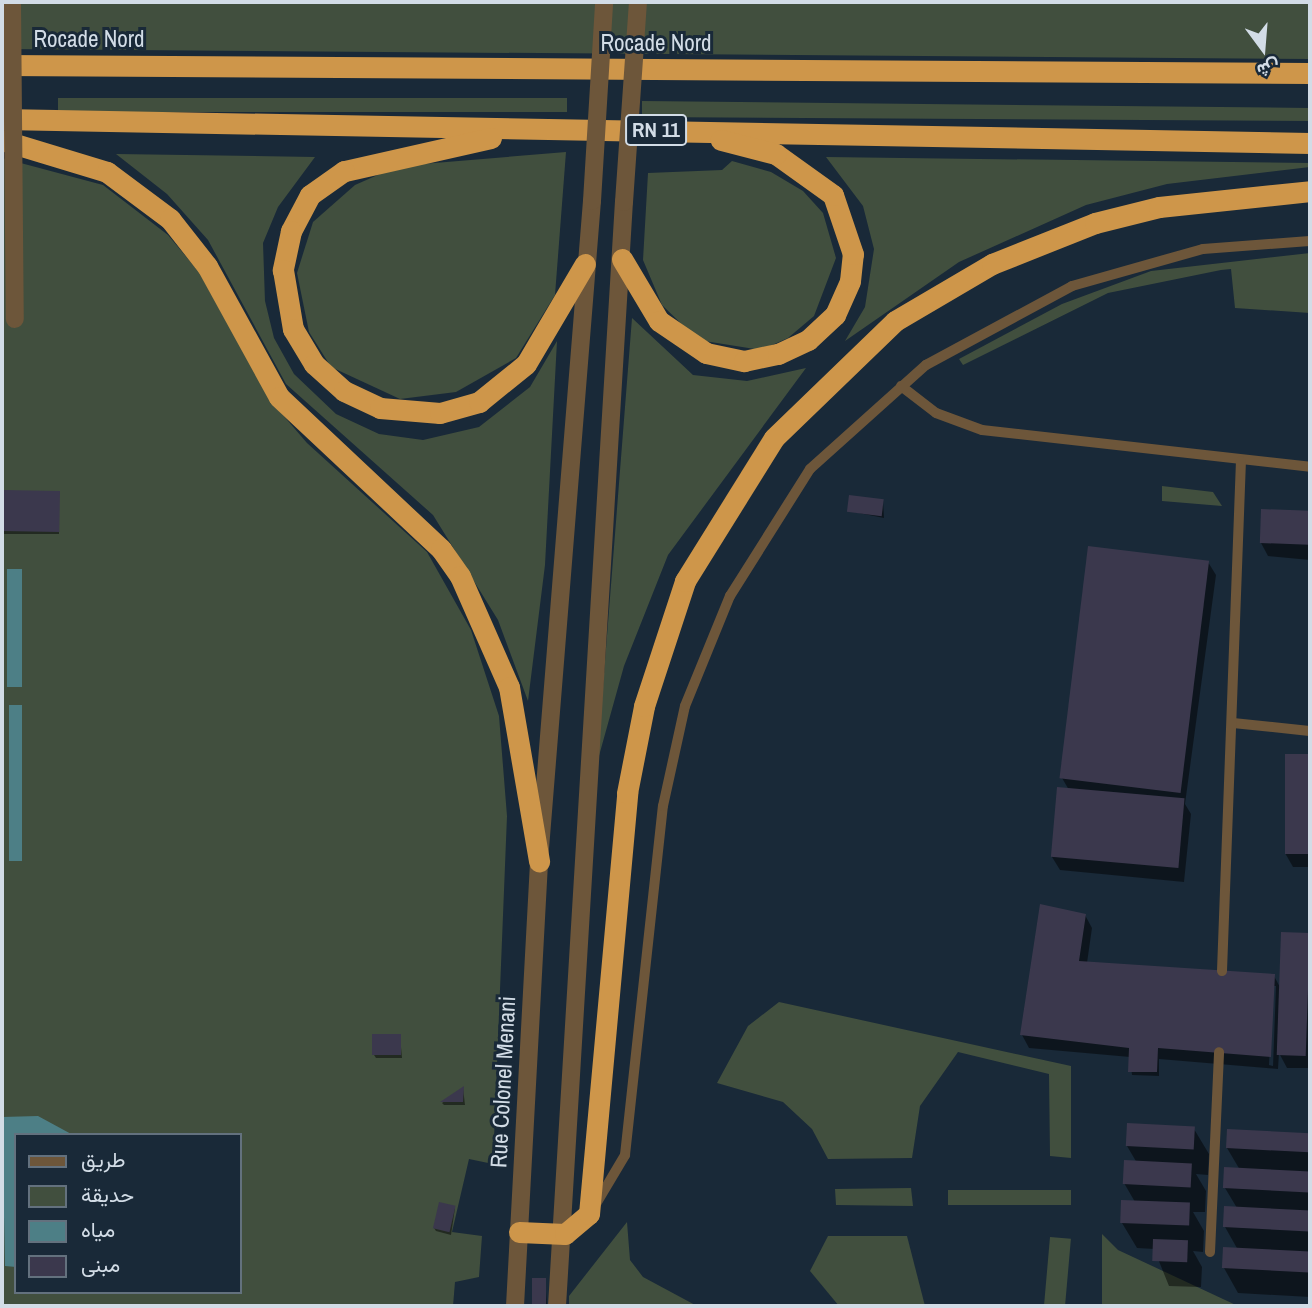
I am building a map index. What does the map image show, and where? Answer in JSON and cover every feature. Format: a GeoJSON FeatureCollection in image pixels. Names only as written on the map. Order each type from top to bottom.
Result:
{"type":"FeatureCollection","features":[{"type":"Feature","properties":{"kind":"highway","name":"Rocade Nord"},"geometry":{"type":"LineString","coordinates":[[2,65],[1310,73]]}},
{"type":"Feature","properties":{"kind":"highway","name":"RN 11"},"geometry":{"type":"LineString","coordinates":[[2,119],[1310,143]]}},
{"type":"Feature","properties":{"kind":"highway"},"geometry":{"type":"LineString","coordinates":[[529,130],[367,165],[325,182],[299,212],[285,250],[284,290],[293,329],[314,364],[361,401],[400,412],[450,411],[496,391],[526,364],[585,264]]}},
{"type":"Feature","properties":{"kind":"highway"},"geometry":{"type":"LineString","coordinates":[[622,259],[673,336],[744,361],[794,348],[823,329],[850,281],[848,224],[823,183],[776,154],[664,130]]}},
{"type":"Feature","properties":{"kind":"highway"},"geometry":{"type":"LineString","coordinates":[[2,140],[107,172],[170,219],[207,266],[279,397],[441,549],[460,576],[509,687],[539,861]]}},
{"type":"Feature","properties":{"kind":"highway"},"geometry":{"type":"LineString","coordinates":[[519,1232],[565,1234],[589,1214],[627,793],[644,706],[685,581],[741,483],[843,365],[942,289],[1095,223],[1212,197],[1310,191]]}},
{"type":"Feature","properties":{"kind":"street"},"geometry":{"type":"LineString","coordinates":[[12,2],[15,319]]}},
{"type":"Feature","properties":{"kind":"street","name":"Rue Colonel Menani"},"geometry":{"type":"LineString","coordinates":[[515,1306],[539,861],[592,201],[604,2]]}},
{"type":"Feature","properties":{"kind":"street"},"geometry":{"type":"LineString","coordinates":[[557,1306],[565,1234],[581,873],[638,2]]}},
{"type":"Feature","properties":{"kind":"lane"},"geometry":{"type":"LineString","coordinates":[[589,1214],[625,1155],[663,806],[699,669],[730,596],[779,512],[810,469],[901,386],[956,344],[1108,272],[1203,249],[1310,241]]}},
{"type":"Feature","properties":{"kind":"lane"},"geometry":{"type":"LineString","coordinates":[[901,386],[936,413],[982,430],[1310,467]]}},
{"type":"Feature","properties":{"kind":"lane"},"geometry":{"type":"LineString","coordinates":[[1222,971],[1241,461]]}},
{"type":"Feature","properties":{"kind":"lane"},"geometry":{"type":"LineString","coordinates":[[1233,723],[1310,731]]}},
{"type":"Feature","properties":{"kind":"lane"},"geometry":{"type":"LineString","coordinates":[[1210,1252],[1219,1052]]}},
{"type":"Feature","properties":{"kind":"green space"},"geometry":{"type":"Polygon","coordinates":[[[2,2],[1310,2],[1310,59],[2,49],[2,2]]]}},
{"type":"Feature","properties":{"kind":"green space"},"geometry":{"type":"Polygon","coordinates":[[[58,98],[567,98],[567,112],[58,112],[58,98]]]}},
{"type":"Feature","properties":{"kind":"green space"},"geometry":{"type":"Polygon","coordinates":[[[642,101],[1310,108],[1310,121],[642,117],[642,101]]]}},
{"type":"Feature","properties":{"kind":"green space"},"geometry":{"type":"Polygon","coordinates":[[[566,152],[555,295],[516,358],[456,392],[400,399],[331,367],[309,332],[297,273],[313,222],[355,185],[398,166],[566,152]]]}},
{"type":"Feature","properties":{"kind":"green space"},"geometry":{"type":"Polygon","coordinates":[[[116,154],[315,157],[278,207],[263,243],[265,301],[274,338],[294,374],[336,414],[379,434],[423,440],[479,427],[530,387],[557,341],[545,565],[528,701],[498,620],[433,515],[286,384],[208,240],[167,194],[116,154]]]}},
{"type":"Feature","properties":{"kind":"green space"},"geometry":{"type":"Polygon","coordinates":[[[826,157],[1310,163],[1310,167],[1167,184],[1086,205],[959,262],[845,341],[865,307],[874,249],[863,206],[826,157]]]}},
{"type":"Feature","properties":{"kind":"green space"},"geometry":{"type":"Polygon","coordinates":[[[2,158],[103,185],[168,235],[199,272],[270,400],[307,443],[427,552],[471,630],[499,716],[507,816],[493,1164],[469,1159],[452,1232],[482,1236],[479,1277],[455,1282],[453,1306],[2,1306],[2,158]]]}},
{"type":"Feature","properties":{"kind":"green space"},"geometry":{"type":"Polygon","coordinates":[[[732,161],[771,172],[803,191],[823,213],[836,258],[814,316],[788,338],[761,350],[698,340],[662,305],[643,260],[648,173],[722,170],[732,161]]]}},
{"type":"Feature","properties":{"kind":"green space"},"geometry":{"type":"Polygon","coordinates":[[[1310,253],[1310,313],[1235,308],[1231,269],[1221,270],[1108,293],[963,365],[959,359],[1062,304],[1151,271],[1310,253]]]}},
{"type":"Feature","properties":{"kind":"green space"},"geometry":{"type":"Polygon","coordinates":[[[632,318],[693,375],[747,381],[806,368],[668,555],[624,666],[597,763],[632,318]]]}},
{"type":"Feature","properties":{"kind":"green space"},"geometry":{"type":"Polygon","coordinates":[[[1162,486],[1213,492],[1222,506],[1162,501],[1162,486]]]}},
{"type":"Feature","properties":{"kind":"green space"},"geometry":{"type":"Polygon","coordinates":[[[779,1002],[1071,1066],[1071,1158],[1050,1156],[1049,1074],[958,1052],[920,1106],[912,1158],[828,1159],[812,1129],[783,1102],[717,1083],[748,1026],[779,1002]]]}},
{"type":"Feature","properties":{"kind":"green space"},"geometry":{"type":"Polygon","coordinates":[[[911,1188],[913,1206],[836,1205],[835,1189],[911,1188]]]}},
{"type":"Feature","properties":{"kind":"green space"},"geometry":{"type":"Polygon","coordinates":[[[948,1190],[1071,1190],[1071,1205],[948,1205],[948,1190]]]}},
{"type":"Feature","properties":{"kind":"green space"},"geometry":{"type":"Polygon","coordinates":[[[627,1222],[630,1260],[643,1277],[697,1306],[569,1306],[569,1296],[627,1222]]]}},
{"type":"Feature","properties":{"kind":"green space"},"geometry":{"type":"Polygon","coordinates":[[[1102,1234],[1118,1250],[1238,1306],[1102,1306],[1102,1234]]]}},
{"type":"Feature","properties":{"kind":"green space"},"geometry":{"type":"Polygon","coordinates":[[[828,1236],[907,1236],[925,1306],[839,1306],[810,1271],[828,1236]]]}},
{"type":"Feature","properties":{"kind":"green space"},"geometry":{"type":"Polygon","coordinates":[[[1050,1237],[1071,1239],[1065,1306],[1044,1306],[1050,1237]]]}},
{"type":"Feature","properties":{"kind":"water"},"geometry":{"type":"Polygon","coordinates":[[[7,569],[22,569],[22,687],[7,687],[7,569]]]}},
{"type":"Feature","properties":{"kind":"water"},"geometry":{"type":"Polygon","coordinates":[[[9,705],[22,705],[22,861],[9,861],[9,705]]]}},
{"type":"Feature","properties":{"kind":"water"},"geometry":{"type":"Polygon","coordinates":[[[38,1116],[69,1133],[14,1133],[14,1267],[5,1266],[2,1117],[38,1116]]]}},
{"type":"Feature","properties":{"kind":"building"},"geometry":{"type":"Polygon","coordinates":[[[2,490],[60,491],[59,532],[2,531],[2,490]]]}},
{"type":"Feature","properties":{"kind":"building"},"geometry":{"type":"Polygon","coordinates":[[[849,495],[884,499],[882,516],[847,512],[849,495]]]}},
{"type":"Feature","properties":{"kind":"building"},"geometry":{"type":"Polygon","coordinates":[[[1261,509],[1310,511],[1309,545],[1260,543],[1261,509]]]}},
{"type":"Feature","properties":{"kind":"building"},"geometry":{"type":"Polygon","coordinates":[[[1088,546],[1209,561],[1181,793],[1059,778],[1088,546]]]}},
{"type":"Feature","properties":{"kind":"building"},"geometry":{"type":"Polygon","coordinates":[[[1285,754],[1310,754],[1310,854],[1285,854],[1285,754]]]}},
{"type":"Feature","properties":{"kind":"building"},"geometry":{"type":"Polygon","coordinates":[[[1057,787],[1185,798],[1178,868],[1051,857],[1057,787]]]}},
{"type":"Feature","properties":{"kind":"building"},"geometry":{"type":"Polygon","coordinates":[[[1040,904],[1086,914],[1079,961],[1275,974],[1271,1057],[1158,1048],[1157,1072],[1128,1072],[1129,1048],[1020,1035],[1040,904]]]}},
{"type":"Feature","properties":{"kind":"building"},"geometry":{"type":"Polygon","coordinates":[[[1281,932],[1310,933],[1306,1056],[1277,1055],[1281,932]]]}},
{"type":"Feature","properties":{"kind":"building"},"geometry":{"type":"Polygon","coordinates":[[[372,1034],[401,1034],[401,1055],[372,1055],[372,1034]]]}},
{"type":"Feature","properties":{"kind":"building"},"geometry":{"type":"Polygon","coordinates":[[[464,1086],[463,1102],[440,1102],[464,1086]]]}},
{"type":"Feature","properties":{"kind":"building"},"geometry":{"type":"Polygon","coordinates":[[[1127,1123],[1195,1127],[1194,1150],[1126,1146],[1127,1123]]]}},
{"type":"Feature","properties":{"kind":"building"},"geometry":{"type":"Polygon","coordinates":[[[1227,1129],[1310,1133],[1309,1152],[1226,1148],[1227,1129]]]}},
{"type":"Feature","properties":{"kind":"building"},"geometry":{"type":"Polygon","coordinates":[[[1124,1160],[1192,1164],[1191,1188],[1123,1184],[1124,1160]]]}},
{"type":"Feature","properties":{"kind":"building"},"geometry":{"type":"Polygon","coordinates":[[[1224,1167],[1310,1172],[1309,1192],[1223,1188],[1224,1167]]]}},
{"type":"Feature","properties":{"kind":"building"},"geometry":{"type":"Polygon","coordinates":[[[1121,1200],[1190,1202],[1189,1225],[1120,1223],[1121,1200]]]}},
{"type":"Feature","properties":{"kind":"building"},"geometry":{"type":"Polygon","coordinates":[[[439,1202],[456,1206],[449,1232],[433,1228],[439,1202]]]}},
{"type":"Feature","properties":{"kind":"building"},"geometry":{"type":"Polygon","coordinates":[[[1224,1206],[1310,1211],[1309,1231],[1223,1227],[1224,1206]]]}},
{"type":"Feature","properties":{"kind":"building"},"geometry":{"type":"Polygon","coordinates":[[[1153,1239],[1188,1240],[1187,1262],[1152,1261],[1153,1239]]]}},
{"type":"Feature","properties":{"kind":"building"},"geometry":{"type":"Polygon","coordinates":[[[1223,1247],[1310,1252],[1309,1273],[1222,1268],[1223,1247]]]}},
{"type":"Feature","properties":{"kind":"building"},"geometry":{"type":"Polygon","coordinates":[[[532,1278],[546,1278],[546,1305],[532,1305],[532,1278]]]}}]}
